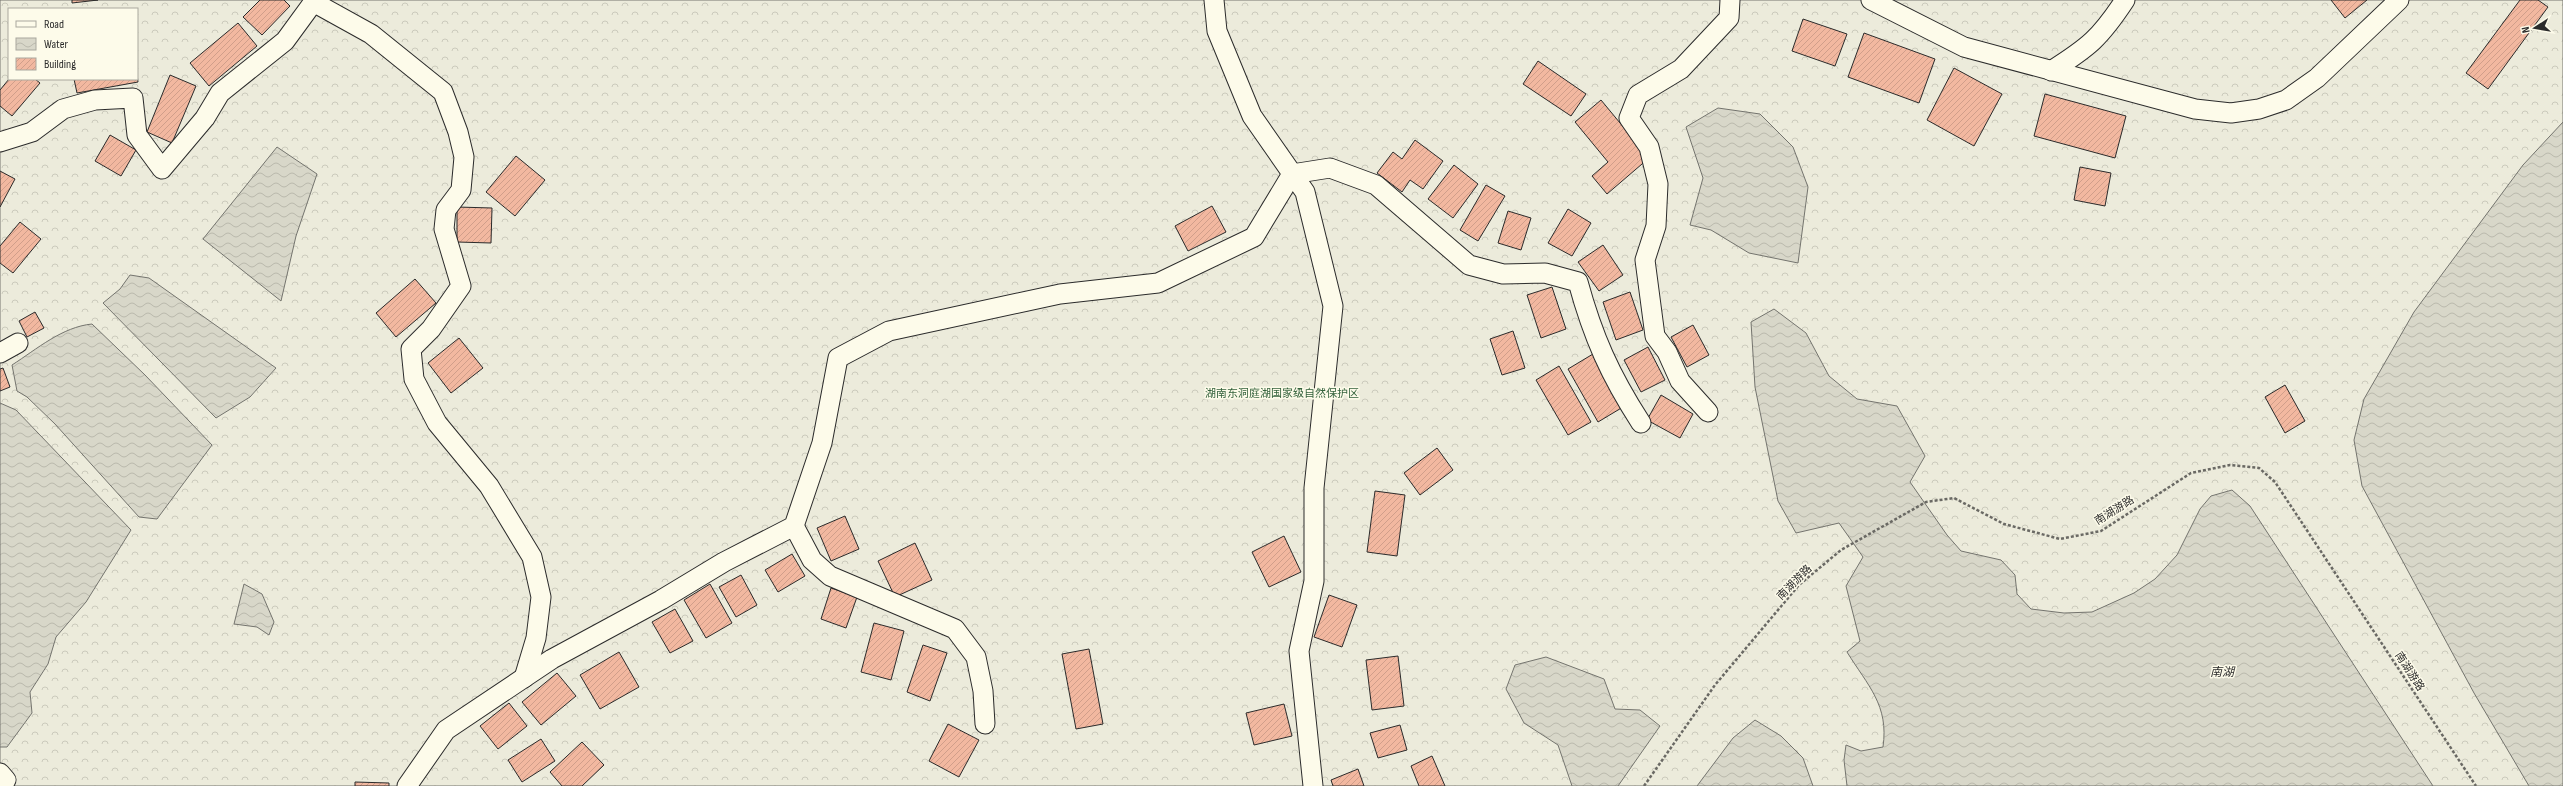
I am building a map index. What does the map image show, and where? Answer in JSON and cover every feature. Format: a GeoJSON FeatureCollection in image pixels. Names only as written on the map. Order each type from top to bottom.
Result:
{"type":"FeatureCollection","features":[{"type":"Feature","properties":{"kind":"street"},"geometry":{"type":"LineString","coordinates":[[1214,0],[1217,31],[1252,116],[1305,192],[1333,306],[1314,488],[1314,581],[1299,651],[1313,786]]}},
{"type":"Feature","properties":{"kind":"street"},"geometry":{"type":"LineString","coordinates":[[1708,412],[1680,381],[1667,352],[1655,336],[1645,260],[1656,226],[1658,184],[1649,147],[1629,118],[1638,95],[1681,69],[1729,18],[1730,0]]}},
{"type":"Feature","properties":{"kind":"street"},"geometry":{"type":"LineString","coordinates":[[1870,0],[1964,48],[2195,109],[2231,113],[2259,109],[2286,100],[2317,78],[2399,0]]}},
{"type":"Feature","properties":{"kind":"street"},"geometry":{"type":"LineString","coordinates":[[2051,71],[2086,49],[2106,30],[2125,0]]}},
{"type":"Feature","properties":{"kind":"street"},"geometry":{"type":"LineString","coordinates":[[0,142],[32,132],[63,109],[95,100],[132,98],[137,135],[162,169],[205,118],[220,93],[285,41],[315,2],[371,34],[444,92],[458,132],[464,157],[461,190],[446,210],[444,229],[461,286],[431,329],[411,349],[414,379],[437,423],[488,486],[532,557],[541,597],[536,638],[524,678]]}},
{"type":"Feature","properties":{"kind":"street"},"geometry":{"type":"LineString","coordinates":[[407,786],[446,730],[552,659],[661,600],[724,562],[794,526],[822,443],[838,358],[889,331],[1060,294],[1158,283],[1254,237],[1292,174],[1330,168],[1376,184],[1469,265],[1503,274],[1545,273],[1578,282],[1591,328],[1605,362],[1641,423]]}},
{"type":"Feature","properties":{"kind":"street"},"geometry":{"type":"LineString","coordinates":[[0,353],[18,343]]}},
{"type":"Feature","properties":{"kind":"street"},"geometry":{"type":"LineString","coordinates":[[794,526],[812,560],[830,576],[955,629],[976,656],[983,690],[985,724]]}},
{"type":"Feature","properties":{"kind":"path","name":"南湖游路"},"geometry":{"type":"LineString","coordinates":[[1644,786],[1715,686],[1749,643],[1799,585],[1841,550],[1926,502],[1954,498],[2004,524],[2060,539],[2101,531],[2191,473],[2230,464],[2259,468],[2276,482],[2476,786]]}},
{"type":"Feature","properties":{"kind":"green space","name":"湖南东洞庭湖国家级自然保护区"},"geometry":{"type":"Polygon","coordinates":[[[0,0],[2563,0],[2563,786],[0,786],[0,0]]]}},
{"type":"Feature","properties":{"kind":"water"},"geometry":{"type":"Polygon","coordinates":[[[1718,108],[1760,114],[1793,147],[1808,187],[1798,263],[1749,253],[1711,230],[1690,225],[1703,178],[1686,127],[1718,108]]]}},
{"type":"Feature","properties":{"kind":"water"},"geometry":{"type":"Polygon","coordinates":[[[2563,122],[2563,786],[2529,786],[2474,693],[2362,486],[2354,440],[2364,399],[2414,312],[2523,165],[2563,122]]]}},
{"type":"Feature","properties":{"kind":"water"},"geometry":{"type":"Polygon","coordinates":[[[277,147],[317,174],[296,236],[281,301],[203,239],[277,147]]]}},
{"type":"Feature","properties":{"kind":"water"},"geometry":{"type":"Polygon","coordinates":[[[130,275],[149,278],[276,368],[250,397],[216,418],[103,303],[120,289],[130,275]]]}},
{"type":"Feature","properties":{"kind":"water","name":"南湖"},"geometry":{"type":"Polygon","coordinates":[[[1774,309],[1806,333],[1829,376],[1857,399],[1897,406],[1925,456],[1910,482],[1947,535],[1961,551],[2001,560],[2015,575],[2017,594],[2031,609],[2064,613],[2092,612],[2134,593],[2155,579],[2177,555],[2200,509],[2211,496],[2232,490],[2250,506],[2433,786],[1847,786],[1844,760],[1846,745],[1861,751],[1883,747],[1884,732],[1880,707],[1869,686],[1847,652],[1860,641],[1846,586],[1863,557],[1839,523],[1796,533],[1778,501],[1755,387],[1751,322],[1774,309]]]}},
{"type":"Feature","properties":{"kind":"water"},"geometry":{"type":"Polygon","coordinates":[[[92,324],[145,375],[212,445],[157,519],[139,517],[55,424],[27,397],[17,391],[12,365],[60,334],[70,329],[92,324]]]}},
{"type":"Feature","properties":{"kind":"water"},"geometry":{"type":"Polygon","coordinates":[[[0,403],[16,410],[131,530],[86,602],[56,637],[48,664],[30,692],[32,713],[7,747],[0,747],[0,403]]]}},
{"type":"Feature","properties":{"kind":"water"},"geometry":{"type":"Polygon","coordinates":[[[244,584],[262,594],[274,622],[269,635],[257,627],[234,624],[244,584]]]}},
{"type":"Feature","properties":{"kind":"water"},"geometry":{"type":"Polygon","coordinates":[[[1546,657],[1604,679],[1615,709],[1640,710],[1660,726],[1618,786],[1572,786],[1558,745],[1524,723],[1506,689],[1515,665],[1546,657]]]}},
{"type":"Feature","properties":{"kind":"water"},"geometry":{"type":"Polygon","coordinates":[[[1755,720],[1781,736],[1803,758],[1813,786],[1697,786],[1733,738],[1755,720]]]}},
{"type":"Feature","properties":{"kind":"building"},"geometry":{"type":"Polygon","coordinates":[[[72,0],[98,0],[72,3],[72,0]]]}},
{"type":"Feature","properties":{"kind":"building"},"geometry":{"type":"Polygon","coordinates":[[[260,0],[284,0],[290,6],[262,35],[243,17],[260,0]]]}},
{"type":"Feature","properties":{"kind":"building"},"geometry":{"type":"Polygon","coordinates":[[[2331,0],[2367,0],[2345,18],[2331,0]]]}},
{"type":"Feature","properties":{"kind":"building"},"geometry":{"type":"Polygon","coordinates":[[[2520,0],[2538,0],[2548,7],[2488,89],[2466,73],[2520,0]]]}},
{"type":"Feature","properties":{"kind":"building"},"geometry":{"type":"Polygon","coordinates":[[[1803,19],[1847,34],[1835,66],[1792,51],[1803,19]]]}},
{"type":"Feature","properties":{"kind":"building"},"geometry":{"type":"Polygon","coordinates":[[[238,23],[257,46],[209,86],[190,63],[238,23]]]}},
{"type":"Feature","properties":{"kind":"building"},"geometry":{"type":"Polygon","coordinates":[[[1864,33],[1935,59],[1919,103],[1848,77],[1864,33]]]}},
{"type":"Feature","properties":{"kind":"building"},"geometry":{"type":"Polygon","coordinates":[[[1538,61],[1586,94],[1571,116],[1523,84],[1538,61]]]}},
{"type":"Feature","properties":{"kind":"building"},"geometry":{"type":"Polygon","coordinates":[[[1954,68],[2002,94],[1974,146],[1927,120],[1954,68]]]}},
{"type":"Feature","properties":{"kind":"building"},"geometry":{"type":"Polygon","coordinates":[[[170,75],[196,86],[172,143],[147,132],[170,75]]]}},
{"type":"Feature","properties":{"kind":"building"},"geometry":{"type":"Polygon","coordinates":[[[8,80],[36,80],[40,83],[12,116],[0,106],[0,90],[8,80]]]}},
{"type":"Feature","properties":{"kind":"building"},"geometry":{"type":"Polygon","coordinates":[[[74,80],[138,80],[138,82],[77,93],[74,80]]]}},
{"type":"Feature","properties":{"kind":"building"},"geometry":{"type":"Polygon","coordinates":[[[2045,94],[2126,116],[2115,158],[2034,136],[2045,94]]]}},
{"type":"Feature","properties":{"kind":"building"},"geometry":{"type":"Polygon","coordinates":[[[1601,100],[1649,158],[1607,194],[1592,176],[1608,162],[1575,122],[1601,100]]]}},
{"type":"Feature","properties":{"kind":"building"},"geometry":{"type":"Polygon","coordinates":[[[110,135],[136,150],[121,176],[95,161],[110,135]]]}},
{"type":"Feature","properties":{"kind":"building"},"geometry":{"type":"Polygon","coordinates":[[[1415,140],[1443,161],[1423,189],[1410,180],[1402,192],[1377,173],[1393,152],[1402,159],[1415,140]]]}},
{"type":"Feature","properties":{"kind":"building"},"geometry":{"type":"Polygon","coordinates":[[[516,156],[545,180],[515,216],[486,192],[516,156]]]}},
{"type":"Feature","properties":{"kind":"building"},"geometry":{"type":"Polygon","coordinates":[[[1454,165],[1478,184],[1453,218],[1428,199],[1454,165]]]}},
{"type":"Feature","properties":{"kind":"building"},"geometry":{"type":"Polygon","coordinates":[[[2080,167],[2111,173],[2105,206],[2074,200],[2080,167]]]}},
{"type":"Feature","properties":{"kind":"building"},"geometry":{"type":"Polygon","coordinates":[[[0,171],[15,179],[0,207],[0,171]]]}},
{"type":"Feature","properties":{"kind":"building"},"geometry":{"type":"Polygon","coordinates":[[[1486,185],[1505,196],[1478,241],[1460,230],[1486,185]]]}},
{"type":"Feature","properties":{"kind":"building"},"geometry":{"type":"Polygon","coordinates":[[[1212,206],[1226,232],[1188,251],[1175,226],[1212,206]]]}},
{"type":"Feature","properties":{"kind":"building"},"geometry":{"type":"Polygon","coordinates":[[[457,207],[492,208],[491,243],[457,242],[457,207]]]}},
{"type":"Feature","properties":{"kind":"building"},"geometry":{"type":"Polygon","coordinates":[[[1568,209],[1591,223],[1572,256],[1548,243],[1568,209]]]}},
{"type":"Feature","properties":{"kind":"building"},"geometry":{"type":"Polygon","coordinates":[[[1508,211],[1531,218],[1521,250],[1498,243],[1508,211]]]}},
{"type":"Feature","properties":{"kind":"building"},"geometry":{"type":"Polygon","coordinates":[[[20,222],[41,239],[13,273],[0,263],[0,246],[20,222]]]}},
{"type":"Feature","properties":{"kind":"building"},"geometry":{"type":"Polygon","coordinates":[[[1603,245],[1623,275],[1599,291],[1578,262],[1603,245]]]}},
{"type":"Feature","properties":{"kind":"building"},"geometry":{"type":"Polygon","coordinates":[[[415,279],[436,303],[396,337],[376,313],[415,279]]]}},
{"type":"Feature","properties":{"kind":"building"},"geometry":{"type":"Polygon","coordinates":[[[1552,287],[1566,329],[1541,338],[1527,295],[1552,287]]]}},
{"type":"Feature","properties":{"kind":"building"},"geometry":{"type":"Polygon","coordinates":[[[1630,292],[1643,330],[1616,340],[1603,302],[1630,292]]]}},
{"type":"Feature","properties":{"kind":"building"},"geometry":{"type":"Polygon","coordinates":[[[35,312],[44,328],[27,337],[19,321],[35,312]]]}},
{"type":"Feature","properties":{"kind":"building"},"geometry":{"type":"Polygon","coordinates":[[[1693,325],[1709,355],[1687,367],[1671,337],[1693,325]]]}},
{"type":"Feature","properties":{"kind":"building"},"geometry":{"type":"Polygon","coordinates":[[[1513,331],[1525,368],[1502,375],[1490,339],[1513,331]]]}},
{"type":"Feature","properties":{"kind":"building"},"geometry":{"type":"Polygon","coordinates":[[[459,338],[483,368],[451,393],[428,363],[459,338]]]}},
{"type":"Feature","properties":{"kind":"building"},"geometry":{"type":"Polygon","coordinates":[[[1648,347],[1665,380],[1641,392],[1624,360],[1648,347]]]}},
{"type":"Feature","properties":{"kind":"building"},"geometry":{"type":"Polygon","coordinates":[[[1593,354],[1623,407],[1598,422],[1568,369],[1593,354]]]}},
{"type":"Feature","properties":{"kind":"building"},"geometry":{"type":"Polygon","coordinates":[[[1559,366],[1591,422],[1568,435],[1536,380],[1559,366]]]}},
{"type":"Feature","properties":{"kind":"building"},"geometry":{"type":"Polygon","coordinates":[[[3,368],[10,387],[0,391],[0,369],[3,368]]]}},
{"type":"Feature","properties":{"kind":"building"},"geometry":{"type":"Polygon","coordinates":[[[2285,385],[2305,421],[2285,433],[2265,397],[2285,385]]]}},
{"type":"Feature","properties":{"kind":"building"},"geometry":{"type":"Polygon","coordinates":[[[1661,395],[1693,414],[1680,438],[1647,420],[1661,395]]]}},
{"type":"Feature","properties":{"kind":"building"},"geometry":{"type":"Polygon","coordinates":[[[1437,448],[1453,470],[1420,495],[1404,473],[1437,448]]]}},
{"type":"Feature","properties":{"kind":"building"},"geometry":{"type":"Polygon","coordinates":[[[1375,491],[1405,495],[1397,556],[1367,552],[1375,491]]]}},
{"type":"Feature","properties":{"kind":"building"},"geometry":{"type":"Polygon","coordinates":[[[845,516],[859,549],[831,561],[817,528],[845,516]]]}},
{"type":"Feature","properties":{"kind":"building"},"geometry":{"type":"Polygon","coordinates":[[[1284,536],[1301,572],[1269,587],[1252,552],[1284,536]]]}},
{"type":"Feature","properties":{"kind":"building"},"geometry":{"type":"Polygon","coordinates":[[[915,543],[932,580],[895,597],[878,561],[915,543]]]}},
{"type":"Feature","properties":{"kind":"building"},"geometry":{"type":"Polygon","coordinates":[[[792,554],[805,576],[778,592],[765,570],[792,554]]]}},
{"type":"Feature","properties":{"kind":"building"},"geometry":{"type":"Polygon","coordinates":[[[741,575],[757,605],[736,617],[719,587],[741,575]]]}},
{"type":"Feature","properties":{"kind":"building"},"geometry":{"type":"Polygon","coordinates":[[[710,584],[732,623],[706,638],[684,600],[710,584]]]}},
{"type":"Feature","properties":{"kind":"building"},"geometry":{"type":"Polygon","coordinates":[[[831,588],[857,597],[846,628],[821,619],[831,588]]]}},
{"type":"Feature","properties":{"kind":"building"},"geometry":{"type":"Polygon","coordinates":[[[1329,595],[1357,605],[1342,647],[1314,637],[1329,595]]]}},
{"type":"Feature","properties":{"kind":"building"},"geometry":{"type":"Polygon","coordinates":[[[675,609],[693,641],[670,653],[652,622],[675,609]]]}},
{"type":"Feature","properties":{"kind":"building"},"geometry":{"type":"Polygon","coordinates":[[[874,623],[904,631],[891,680],[861,672],[874,623]]]}},
{"type":"Feature","properties":{"kind":"building"},"geometry":{"type":"Polygon","coordinates":[[[923,645],[947,653],[930,701],[907,692],[923,645]]]}},
{"type":"Feature","properties":{"kind":"building"},"geometry":{"type":"Polygon","coordinates":[[[1089,649],[1103,724],[1076,729],[1062,654],[1089,649]]]}},
{"type":"Feature","properties":{"kind":"building"},"geometry":{"type":"Polygon","coordinates":[[[619,652],[639,687],[600,709],[580,675],[619,652]]]}},
{"type":"Feature","properties":{"kind":"building"},"geometry":{"type":"Polygon","coordinates":[[[1398,656],[1404,706],[1372,710],[1366,660],[1398,656]]]}},
{"type":"Feature","properties":{"kind":"building"},"geometry":{"type":"Polygon","coordinates":[[[557,673],[576,696],[541,725],[522,702],[557,673]]]}},
{"type":"Feature","properties":{"kind":"building"},"geometry":{"type":"Polygon","coordinates":[[[509,703],[527,726],[498,749],[480,726],[509,703]]]}},
{"type":"Feature","properties":{"kind":"building"},"geometry":{"type":"Polygon","coordinates":[[[1284,704],[1292,736],[1254,745],[1246,713],[1284,704]]]}},
{"type":"Feature","properties":{"kind":"building"},"geometry":{"type":"Polygon","coordinates":[[[948,724],[979,740],[959,777],[929,761],[948,724]]]}},
{"type":"Feature","properties":{"kind":"building"},"geometry":{"type":"Polygon","coordinates":[[[1400,725],[1407,750],[1378,758],[1370,733],[1400,725]]]}},
{"type":"Feature","properties":{"kind":"building"},"geometry":{"type":"Polygon","coordinates":[[[541,739],[555,761],[522,782],[508,760],[541,739]]]}},
{"type":"Feature","properties":{"kind":"building"},"geometry":{"type":"Polygon","coordinates":[[[582,742],[604,765],[582,786],[562,786],[550,772],[582,742]]]}},
{"type":"Feature","properties":{"kind":"building"},"geometry":{"type":"Polygon","coordinates":[[[1432,756],[1445,786],[1419,786],[1411,766],[1432,756]]]}},
{"type":"Feature","properties":{"kind":"building"},"geometry":{"type":"Polygon","coordinates":[[[1358,769],[1364,786],[1333,786],[1331,780],[1358,769]]]}},
{"type":"Feature","properties":{"kind":"building"},"geometry":{"type":"Polygon","coordinates":[[[355,782],[389,783],[389,786],[355,786],[355,782]]]}}]}
